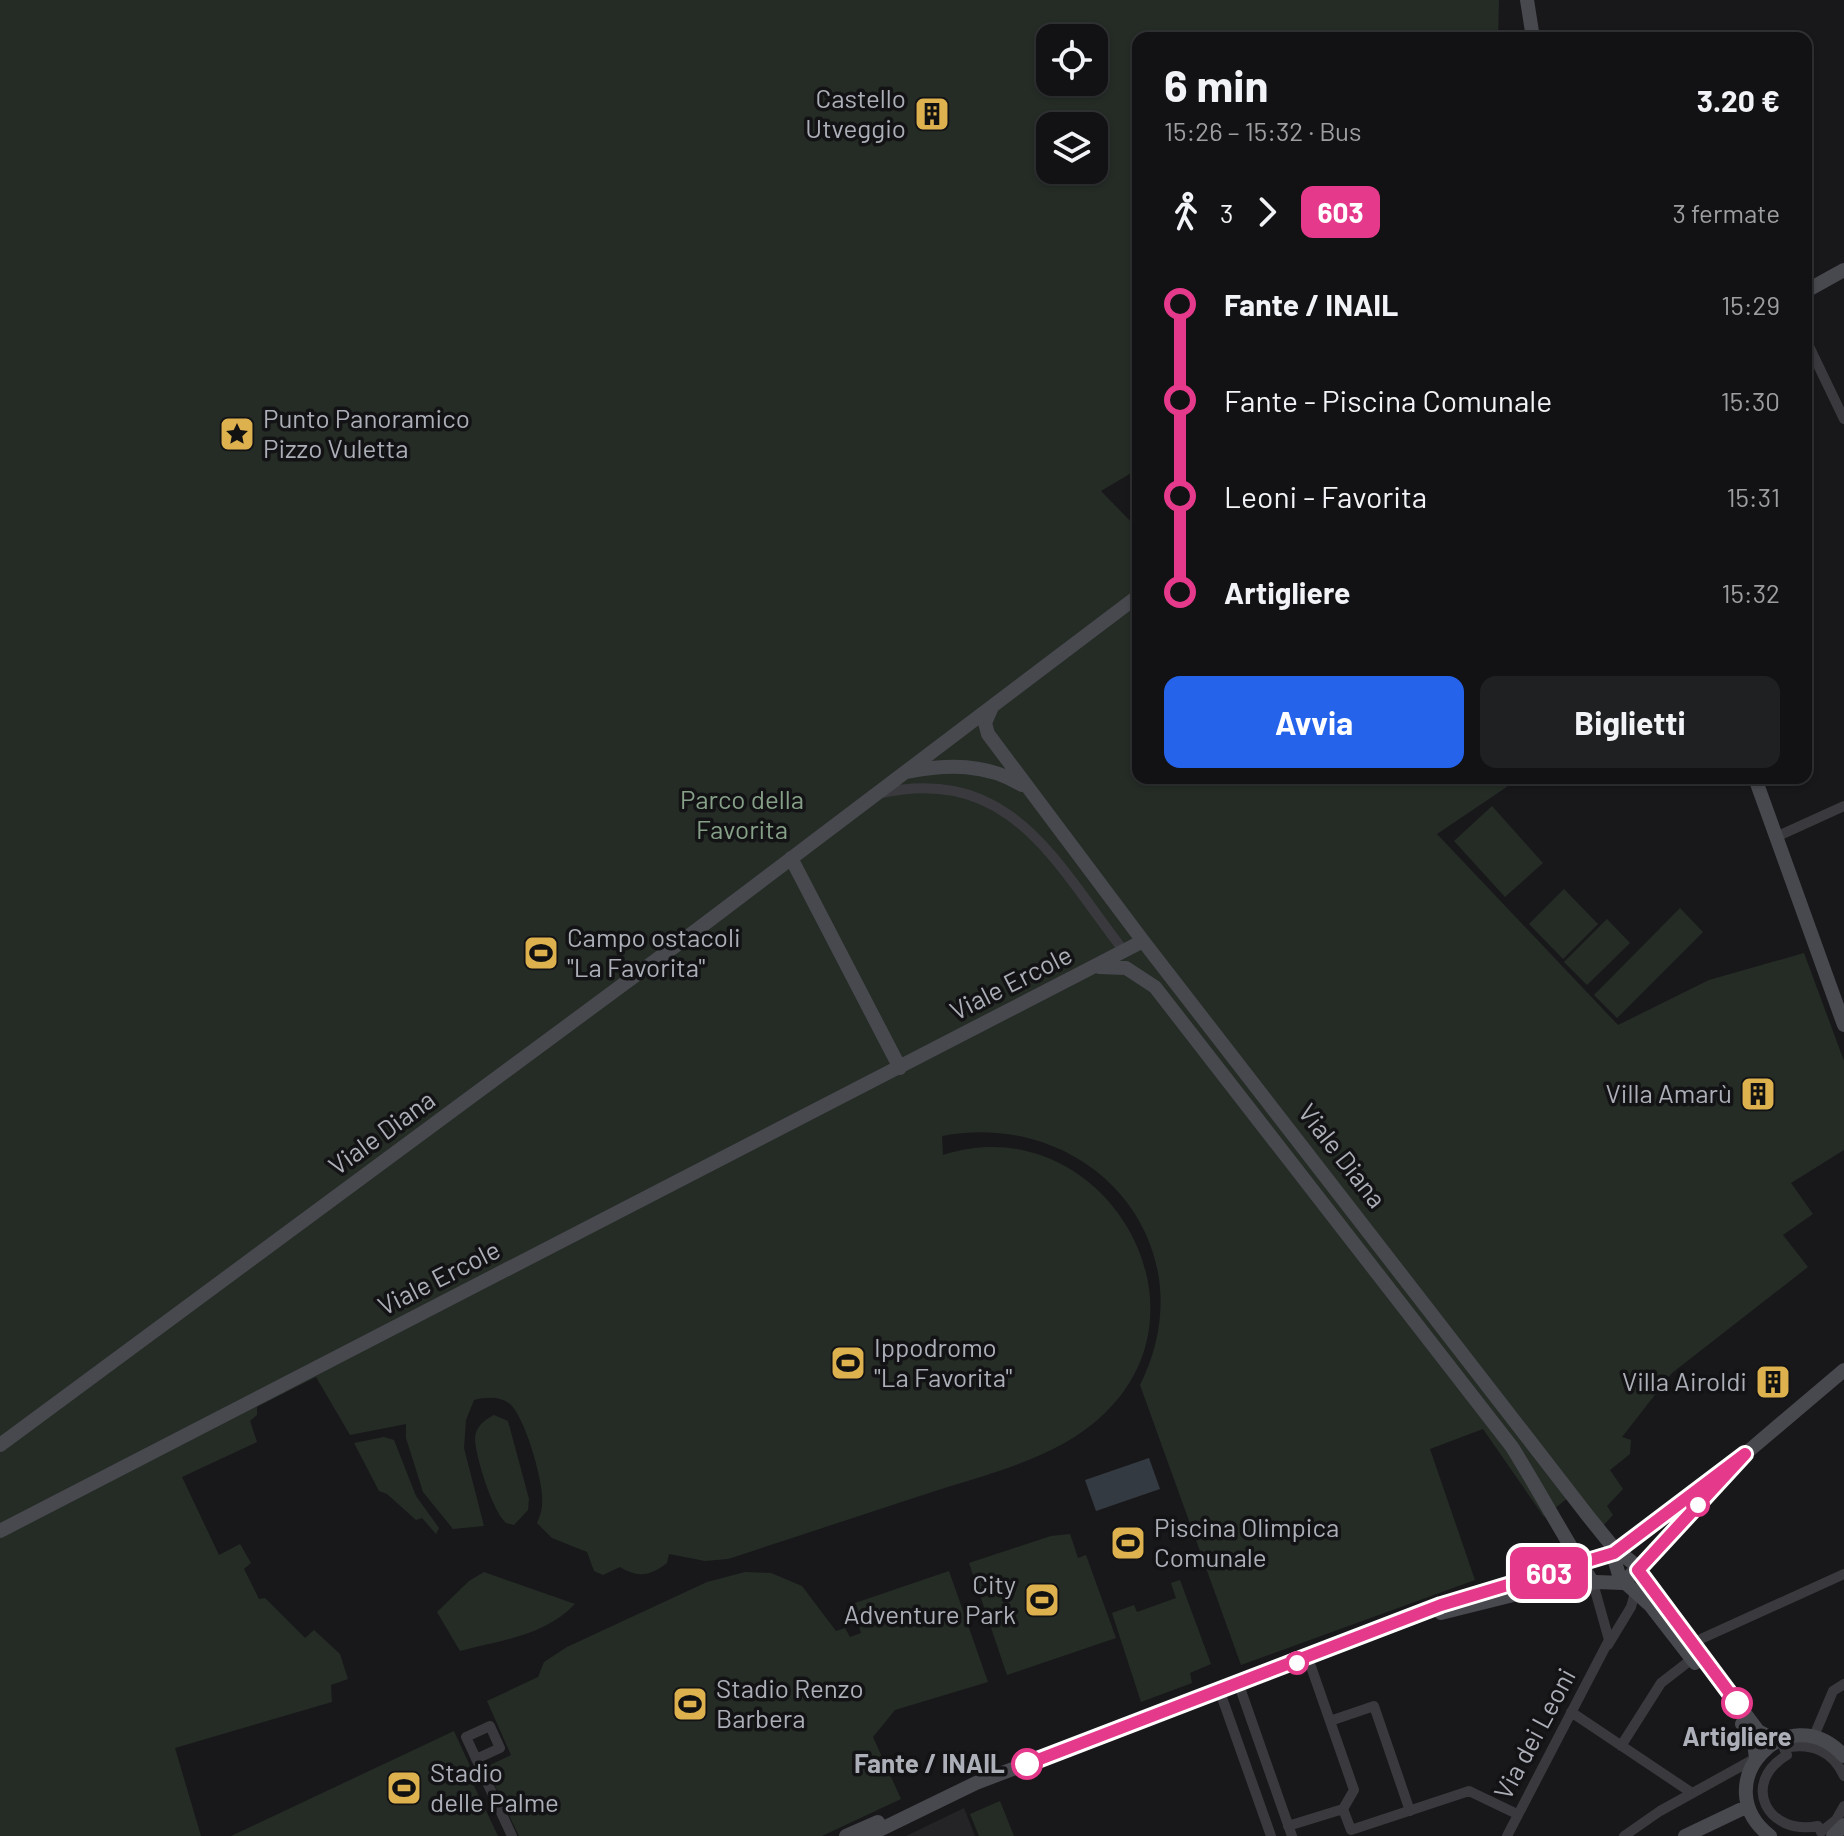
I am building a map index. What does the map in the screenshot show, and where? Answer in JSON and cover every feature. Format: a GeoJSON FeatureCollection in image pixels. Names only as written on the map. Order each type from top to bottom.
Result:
{"type":"FeatureCollection","features":[{"type":"Feature","properties":{"kind":"street"},"geometry":{"type":"LineString","coordinates":[[1527,0],[1532,32]]}},
{"type":"Feature","properties":{"kind":"street"},"geometry":{"type":"LineString","coordinates":[[1812,288],[1844,270]]}},
{"type":"Feature","properties":{"kind":"street"},"geometry":{"type":"LineString","coordinates":[[1812,352],[1844,419]]}},
{"type":"Feature","properties":{"kind":"street"},"geometry":{"type":"LineString","coordinates":[[994,704],[1132,600]]}},
{"type":"Feature","properties":{"kind":"street","name":"Viale Diana"},"geometry":{"type":"LineString","coordinates":[[0,1445],[994,704]]}},
{"type":"Feature","properties":{"kind":"street","name":"Viale Diana"},"geometry":{"type":"LineString","coordinates":[[994,704],[986,716],[985,728],[1029,789],[1628,1569]]}},
{"type":"Feature","properties":{"kind":"street","name":"Viale Diana"},"geometry":{"type":"LineString","coordinates":[[904,773],[941,766],[977,768],[1009,777],[1029,789]]}},
{"type":"Feature","properties":{"kind":"street"},"geometry":{"type":"LineString","coordinates":[[1757,784],[1844,1025]]}},
{"type":"Feature","properties":{"kind":"street","name":"Viale Diana"},"geometry":{"type":"LineString","coordinates":[[874,795],[916,789],[955,791],[1000,805],[1039,842],[1124,951]]}},
{"type":"Feature","properties":{"kind":"street"},"geometry":{"type":"LineString","coordinates":[[1776,837],[1844,806]]}},
{"type":"Feature","properties":{"kind":"street"},"geometry":{"type":"LineString","coordinates":[[791,858],[900,1068]]}},
{"type":"Feature","properties":{"kind":"street","name":"Viale Ercole"},"geometry":{"type":"LineString","coordinates":[[0,1531],[1143,941]]}},
{"type":"Feature","properties":{"kind":"street","name":"Viale Diana"},"geometry":{"type":"LineString","coordinates":[[1092,968],[1126,968],[1146,979],[1164,998],[1512,1447],[1578,1565],[1593,1583]]}},
{"type":"Feature","properties":{"kind":"street"},"geometry":{"type":"LineString","coordinates":[[1407,1621],[1569,1581],[1593,1583],[1628,1569],[1745,1454],[1844,1370]]}},
{"type":"Feature","properties":{"kind":"street"},"geometry":{"type":"LineString","coordinates":[[1628,1569],[1745,1454]]}},
{"type":"Feature","properties":{"kind":"street"},"geometry":{"type":"LineString","coordinates":[[854,1836],[942,1798],[1407,1621],[1441,1605],[1578,1565],[1628,1569],[1645,1574],[1651,1590],[1758,1731],[1777,1741]]}},
{"type":"Feature","properties":{"kind":"street"},"geometry":{"type":"LineString","coordinates":[[1628,1569],[1635,1593],[1650,1605],[1751,1737],[1756,1758],[1747,1778],[1750,1812],[1770,1836]]}},
{"type":"Feature","properties":{"kind":"street"},"geometry":{"type":"LineString","coordinates":[[1692,1643],[1844,1574]]}},
{"type":"Feature","properties":{"kind":"street"},"geometry":{"type":"LineString","coordinates":[[1593,1583],[1609,1631],[1603,1653]]}},
{"type":"Feature","properties":{"kind":"street","name":"Via dei Leoni"},"geometry":{"type":"LineString","coordinates":[[1507,1836],[1571,1712],[1631,1607],[1635,1593]]}},
{"type":"Feature","properties":{"kind":"street"},"geometry":{"type":"LineString","coordinates":[[1239,1685],[1290,1831],[1343,1809],[1354,1790],[1308,1658]]}},
{"type":"Feature","properties":{"kind":"street"},"geometry":{"type":"LineString","coordinates":[[1621,1746],[1661,1683],[1692,1659]]}},
{"type":"Feature","properties":{"kind":"street"},"geometry":{"type":"LineString","coordinates":[[1814,1736],[1833,1691],[1844,1684]]}},
{"type":"Feature","properties":{"kind":"street"},"geometry":{"type":"LineString","coordinates":[[1220,1692],[1271,1836]]}},
{"type":"Feature","properties":{"kind":"street"},"geometry":{"type":"LineString","coordinates":[[1330,1721],[1374,1706],[1410,1811]]}},
{"type":"Feature","properties":{"kind":"street"},"geometry":{"type":"LineString","coordinates":[[1571,1712],[1692,1793]]}},
{"type":"Feature","properties":{"kind":"street"},"geometry":{"type":"LineString","coordinates":[[1624,1836],[1692,1793],[1756,1758],[1777,1741],[1794,1735],[1814,1736],[1829,1743],[1844,1756]]}},
{"type":"Feature","properties":{"kind":"street"},"geometry":{"type":"LineString","coordinates":[[1844,1776],[1836,1762],[1817,1748],[1802,1745],[1784,1748],[1787,1755],[1767,1772],[1762,1795],[1773,1818],[1793,1829],[1818,1826],[1821,1832],[1836,1820],[1844,1806]]}},
{"type":"Feature","properties":{"kind":"street"},"geometry":{"type":"LineString","coordinates":[[476,1759],[512,1836]]}},
{"type":"Feature","properties":{"kind":"street"},"geometry":{"type":"LineString","coordinates":[[1343,1809],[1351,1830],[1469,1791],[1517,1814]]}},
{"type":"Feature","properties":{"kind":"street"},"geometry":{"type":"LineString","coordinates":[[1685,1836],[1750,1812]]}},
{"type":"Feature","properties":{"kind":"street"},"geometry":{"type":"LineString","coordinates":[[1708,1836],[1750,1812]]}},
{"type":"Feature","properties":{"kind":"street"},"geometry":{"type":"LineString","coordinates":[[846,1836],[892,1820]]}},
{"type":"Feature","properties":{"kind":"street"},"geometry":{"type":"LineString","coordinates":[[870,1836],[892,1820]]}},
{"type":"Feature","properties":{"kind":"street"},"geometry":{"type":"LineString","coordinates":[[1833,1836],[1844,1825]]}},
{"type":"Feature","properties":{"kind":"shaded area","name":"Piscina Olimpica Comunale"},"geometry":{"type":"Polygon","coordinates":[[[1149,1458],[1160,1489],[1096,1511],[1085,1480],[1149,1458]]]}},
{"type":"Feature","properties":{"kind":"shaded area"},"geometry":{"type":"Polygon","coordinates":[[[964,1808],[975,1836],[906,1836],[964,1808]]]}},
{"type":"Feature","properties":{"kind":"green space","name":"Parco della Favorita"},"geometry":{"type":"Polygon","coordinates":[[[0,0],[1499,0],[1498,32],[1132,32],[1132,473],[1101,491],[1132,523],[1132,784],[1511,784],[1437,834],[1618,1025],[1709,980],[1804,953],[1844,1061],[1844,1150],[1791,1183],[1813,1214],[1783,1235],[1808,1267],[1672,1373],[1622,1437],[1631,1440],[1630,1454],[1610,1470],[1623,1489],[1607,1506],[1613,1515],[1601,1528],[1574,1493],[1544,1517],[1483,1429],[1430,1449],[1475,1580],[1241,1665],[1140,1385],[1158,1333],[1160,1283],[1147,1237],[1123,1198],[1089,1166],[1046,1143],[996,1133],[942,1136],[943,1155],[999,1147],[1050,1159],[1093,1186],[1126,1224],[1145,1270],[1150,1320],[1137,1369],[1104,1414],[1065,1443],[1021,1463],[728,1559],[705,1561],[669,1554],[667,1563],[650,1573],[632,1573],[620,1567],[603,1575],[594,1571],[587,1552],[552,1538],[537,1523],[542,1510],[542,1495],[537,1468],[528,1436],[510,1404],[493,1398],[474,1400],[466,1420],[464,1448],[484,1526],[453,1529],[423,1492],[406,1438],[406,1424],[350,1435],[316,1377],[257,1407],[257,1415],[250,1421],[257,1442],[182,1477],[219,1555],[240,1544],[251,1563],[244,1569],[259,1599],[265,1598],[305,1638],[314,1630],[340,1654],[348,1679],[331,1685],[332,1702],[175,1748],[201,1836],[0,1836],[0,0]]]}},
{"type":"Feature","properties":{"kind":"green space"},"geometry":{"type":"Polygon","coordinates":[[[1492,806],[1543,863],[1505,897],[1454,841],[1492,806]]]}},
{"type":"Feature","properties":{"kind":"green space"},"geometry":{"type":"Polygon","coordinates":[[[1564,889],[1598,924],[1563,959],[1529,924],[1564,889]]]}},
{"type":"Feature","properties":{"kind":"green space"},"geometry":{"type":"Polygon","coordinates":[[[1680,908],[1703,932],[1617,1018],[1594,995],[1680,908]]]}},
{"type":"Feature","properties":{"kind":"green space"},"geometry":{"type":"Polygon","coordinates":[[[1607,919],[1630,943],[1587,985],[1564,962],[1607,919]]]}},
{"type":"Feature","properties":{"kind":"green space"},"geometry":{"type":"Polygon","coordinates":[[[494,1415],[508,1421],[529,1499],[528,1510],[514,1525],[506,1523],[495,1507],[476,1448],[478,1427],[494,1415]]]}},
{"type":"Feature","properties":{"kind":"green space"},"geometry":{"type":"Polygon","coordinates":[[[384,1437],[394,1440],[416,1496],[439,1528],[436,1534],[422,1518],[416,1520],[387,1494],[379,1491],[354,1443],[384,1437]]]}},
{"type":"Feature","properties":{"kind":"green space","name":"City Adventure Park"},"geometry":{"type":"Polygon","coordinates":[[[1070,1534],[1078,1558],[1086,1555],[1116,1638],[1007,1675],[969,1563],[1051,1536],[1070,1534]]]}},
{"type":"Feature","properties":{"kind":"green space","name":"Stadio Renzo Barbera"},"geometry":{"type":"Polygon","coordinates":[[[949,1571],[988,1682],[895,1710],[873,1737],[901,1799],[822,1836],[519,1836],[486,1767],[511,1755],[487,1701],[538,1677],[544,1662],[567,1647],[707,1582],[745,1572],[771,1573],[802,1586],[836,1631],[845,1628],[850,1637],[861,1633],[852,1604],[949,1571]]]}},
{"type":"Feature","properties":{"kind":"green space"},"geometry":{"type":"Polygon","coordinates":[[[484,1572],[575,1604],[563,1615],[536,1630],[460,1651],[437,1612],[469,1581],[484,1572]]]}},
{"type":"Feature","properties":{"kind":"green space"},"geometry":{"type":"Polygon","coordinates":[[[1180,1580],[1211,1664],[1190,1673],[1192,1683],[1141,1702],[1112,1613],[1134,1605],[1137,1612],[1176,1598],[1171,1583],[1180,1580]]]}},
{"type":"Feature","properties":{"kind":"green space","name":"Stadio delle Palme"},"geometry":{"type":"Polygon","coordinates":[[[454,1731],[470,1766],[466,1769],[498,1836],[231,1836],[454,1731]]]}},
{"type":"Feature","properties":{"kind":"green space"},"geometry":{"type":"Polygon","coordinates":[[[1000,1801],[1014,1836],[979,1836],[970,1814],[1000,1801]]]}},
{"type":"Feature","properties":{"kind":"bus line","name":"603"},"geometry":{"type":"LineString","coordinates":[[1027,1764],[1407,1621],[1441,1605],[1614,1553],[1745,1454],[1638,1570],[1737,1703]]}},
{"type":"Feature","properties":{"kind":"place","name":"Castello Utveggio"},"geometry":{"type":"Point","coordinates":[932,114]}},
{"type":"Feature","properties":{"kind":"place","name":"Punto Panoramico Pizzo Vuletta"},"geometry":{"type":"Point","coordinates":[237,434]}},
{"type":"Feature","properties":{"kind":"place","name":"Campo ostacoli \"La Favorita\""},"geometry":{"type":"Point","coordinates":[541,953]}},
{"type":"Feature","properties":{"kind":"place","name":"Villa Amarù"},"geometry":{"type":"Point","coordinates":[1758,1094]}},
{"type":"Feature","properties":{"kind":"place","name":"Ippodromo \"La Favorita\""},"geometry":{"type":"Point","coordinates":[848,1363]}},
{"type":"Feature","properties":{"kind":"place","name":"Villa Airoldi"},"geometry":{"type":"Point","coordinates":[1773,1382]}},
{"type":"Feature","properties":{"kind":"place","name":"Piscina Olimpica Comunale"},"geometry":{"type":"Point","coordinates":[1128,1543]}},
{"type":"Feature","properties":{"kind":"place","name":"City Adventure Park"},"geometry":{"type":"Point","coordinates":[1042,1600]}},
{"type":"Feature","properties":{"kind":"place","name":"Artigliere"},"geometry":{"type":"Point","coordinates":[1737,1703]}},
{"type":"Feature","properties":{"kind":"place","name":"Stadio Renzo Barbera"},"geometry":{"type":"Point","coordinates":[690,1704]}},
{"type":"Feature","properties":{"kind":"place","name":"Fante / INAIL"},"geometry":{"type":"Point","coordinates":[1027,1764]}},
{"type":"Feature","properties":{"kind":"place","name":"Stadio delle Palme"},"geometry":{"type":"Point","coordinates":[404,1788]}}]}
